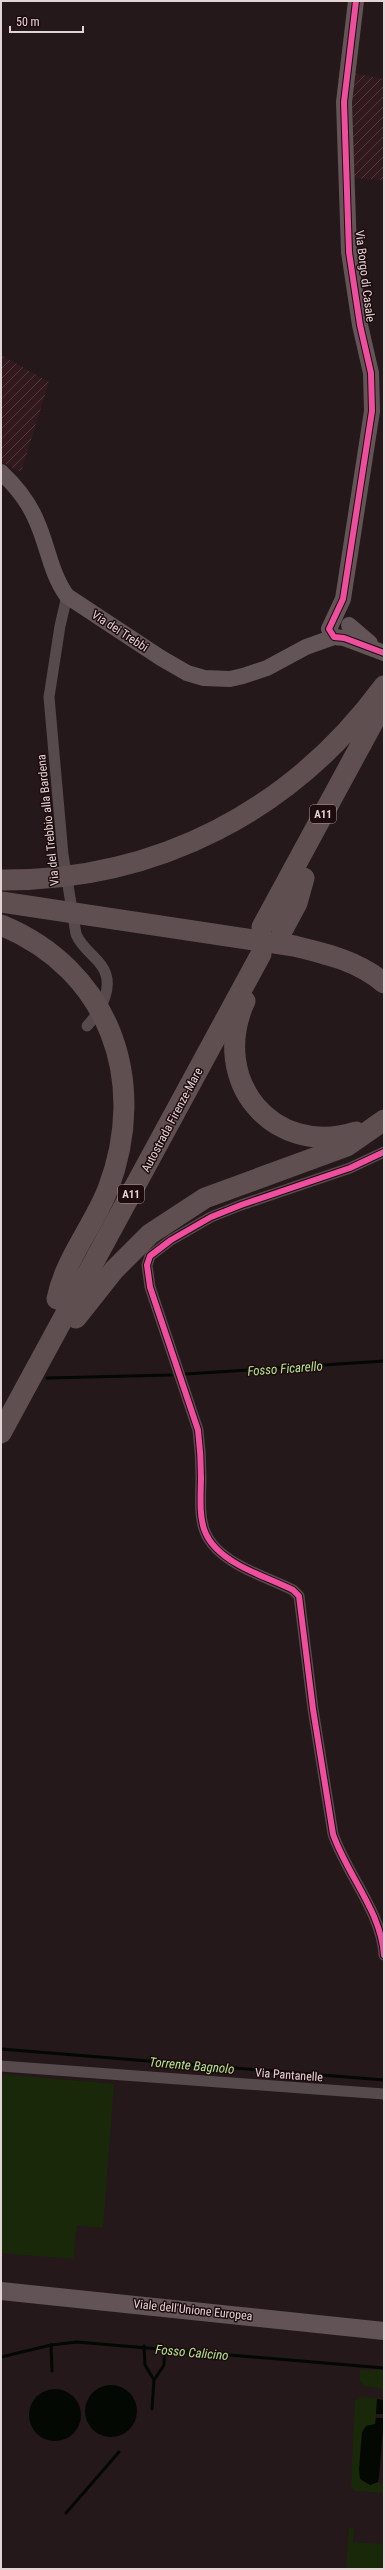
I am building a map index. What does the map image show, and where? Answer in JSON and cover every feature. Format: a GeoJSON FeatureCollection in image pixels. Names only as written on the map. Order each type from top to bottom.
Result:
{"type":"FeatureCollection","features":[{"type":"Feature","properties":{"kind":"highway"},"geometry":{"type":"LineString","coordinates":[[1,880],[66,876],[100,871],[160,855],[215,832],[253,810],[289,785],[351,728],[384,686]]}},
{"type":"Feature","properties":{"kind":"highway","name":"A11"},"geometry":{"type":"LineString","coordinates":[[278,934],[384,702]]}},
{"type":"Feature","properties":{"kind":"highway","name":"A11"},"geometry":{"type":"LineString","coordinates":[[278,934],[304,878],[384,731]]}},
{"type":"Feature","properties":{"kind":"highway"},"geometry":{"type":"LineString","coordinates":[[3,902],[214,933],[278,934],[337,957],[373,974],[384,983]]}},
{"type":"Feature","properties":{"kind":"highway"},"geometry":{"type":"LineString","coordinates":[[1,925],[26,936],[49,951],[76,976],[98,1006],[112,1035],[121,1067],[124,1097],[122,1129],[108,1189],[64,1272],[57,1299]]}},
{"type":"Feature","properties":{"kind":"highway"},"geometry":{"type":"LineString","coordinates":[[260,953],[244,1003],[236,1041],[235,1059],[249,1099],[257,1110],[281,1128],[309,1136],[326,1137],[355,1132],[384,1119]]}},
{"type":"Feature","properties":{"kind":"highway","name":"Autostrada Firenze-Mare"},"geometry":{"type":"LineString","coordinates":[[1,1433],[8,1405],[57,1299],[260,953]]}},
{"type":"Feature","properties":{"kind":"highway","name":"Autostrada Firenze-Mare"},"geometry":{"type":"LineString","coordinates":[[8,1405],[260,953]]}},
{"type":"Feature","properties":{"kind":"highway"},"geometry":{"type":"LineString","coordinates":[[8,1405],[32,1392],[70,1327],[93,1294],[150,1234],[205,1198],[347,1146],[384,1119]]}},
{"type":"Feature","properties":{"kind":"main road","name":"Viale dell'Unione Europea"},"geometry":{"type":"LineString","coordinates":[[1,2291],[384,2331]]}},
{"type":"Feature","properties":{"kind":"street","name":"Via Borgo di Casale"},"geometry":{"type":"LineString","coordinates":[[340,628],[343,599],[372,411],[371,373],[360,325],[349,252],[344,102],[356,1]]}},
{"type":"Feature","properties":{"kind":"street","name":"Via dei Trebbi"},"geometry":{"type":"LineString","coordinates":[[1,472],[20,492],[32,512],[55,576],[67,596],[161,658],[187,673],[200,677],[218,679],[243,676],[267,668],[340,628]]}},
{"type":"Feature","properties":{"kind":"street","name":"Via del Trebbio alla Bardena"},"geometry":{"type":"LineString","coordinates":[[67,596],[60,626],[49,697],[63,855],[76,934],[82,944],[101,965],[108,985],[106,994],[94,1018],[87,1026]]}},
{"type":"Feature","properties":{"kind":"street"},"geometry":{"type":"LineString","coordinates":[[340,628],[380,651]]}},
{"type":"Feature","properties":{"kind":"street"},"geometry":{"type":"LineString","coordinates":[[384,1152],[350,1168],[241,1205],[211,1217],[158,1248],[150,1256],[147,1264],[150,1287],[198,1430],[200,1451],[199,1510],[205,1533],[221,1554],[238,1565],[293,1590],[299,1596],[313,1709],[333,1834],[339,1850],[378,1925],[384,1955]]}},
{"type":"Feature","properties":{"kind":"street","name":"Via Pantanelle"},"geometry":{"type":"LineString","coordinates":[[1,2066],[384,2094]]}},
{"type":"Feature","properties":{"kind":"shaded area"},"geometry":{"type":"Polygon","coordinates":[[[352,73],[384,79],[384,180],[353,178],[352,73]]]}},
{"type":"Feature","properties":{"kind":"shaded area"},"geometry":{"type":"Polygon","coordinates":[[[1,355],[49,382],[21,472],[1,462],[1,355]]]}},
{"type":"Feature","properties":{"kind":"shaded area"},"geometry":{"type":"Polygon","coordinates":[[[111,2385],[125,2389],[133,2397],[137,2411],[133,2425],[125,2433],[111,2437],[97,2433],[89,2425],[85,2411],[89,2397],[97,2389],[111,2385]]]}},
{"type":"Feature","properties":{"kind":"shaded area"},"geometry":{"type":"Polygon","coordinates":[[[55,2389],[69,2393],[77,2401],[81,2415],[77,2429],[69,2437],[55,2441],[41,2437],[33,2429],[29,2415],[33,2401],[41,2393],[55,2389]]]}},
{"type":"Feature","properties":{"kind":"shaded area"},"geometry":{"type":"Polygon","coordinates":[[[377,2399],[384,2400],[384,2414],[376,2414],[377,2399]]]}},
{"type":"Feature","properties":{"kind":"shaded area"},"geometry":{"type":"Polygon","coordinates":[[[376,2418],[384,2418],[379,2477],[378,2482],[370,2485],[360,2479],[359,2469],[362,2432],[366,2426],[375,2424],[376,2418]]]}},
{"type":"Feature","properties":{"kind":"green space"},"geometry":{"type":"Polygon","coordinates":[[[1,2074],[114,2084],[103,2228],[77,2225],[73,2259],[1,2253],[1,2074]]]}},
{"type":"Feature","properties":{"kind":"green space"},"geometry":{"type":"Polygon","coordinates":[[[360,2370],[384,2370],[384,2389],[365,2386],[360,2380],[360,2370]]]}},
{"type":"Feature","properties":{"kind":"green space"},"geometry":{"type":"Polygon","coordinates":[[[362,2397],[384,2399],[377,2400],[375,2424],[359,2472],[363,2480],[384,2484],[384,2493],[355,2491],[351,2488],[355,2401],[362,2397]]]}},
{"type":"Feature","properties":{"kind":"green space"},"geometry":{"type":"Polygon","coordinates":[[[349,2527],[354,2528],[353,2542],[384,2544],[384,2569],[346,2569],[349,2527]]]}},
{"type":"Feature","properties":{"kind":"waterway","name":"Fosso Ficarello"},"geometry":{"type":"LineString","coordinates":[[186,1374],[384,1361]]}},
{"type":"Feature","properties":{"kind":"waterway","name":"Fosso Ficarello"},"geometry":{"type":"LineString","coordinates":[[47,1378],[171,1375]]}},
{"type":"Feature","properties":{"kind":"waterway","name":"Torrente Bagnolo"},"geometry":{"type":"LineString","coordinates":[[1,2049],[384,2080]]}},
{"type":"Feature","properties":{"kind":"waterway","name":"Fosso Calicino"},"geometry":{"type":"LineString","coordinates":[[1,2357],[51,2345],[77,2342],[384,2368]]}},
{"type":"Feature","properties":{"kind":"waterway"},"geometry":{"type":"LineString","coordinates":[[51,2345],[52,2371]]}},
{"type":"Feature","properties":{"kind":"waterway"},"geometry":{"type":"LineString","coordinates":[[144,2346],[145,2365],[154,2380],[152,2409]]}},
{"type":"Feature","properties":{"kind":"waterway"},"geometry":{"type":"LineString","coordinates":[[154,2380],[164,2365],[165,2348]]}},
{"type":"Feature","properties":{"kind":"waterway"},"geometry":{"type":"LineString","coordinates":[[66,2513],[119,2452]]}},
{"type":"Feature","properties":{"kind":"cycle path"},"geometry":{"type":"LineString","coordinates":[[356,1],[344,102],[349,252],[360,325],[371,373],[372,411],[343,599],[329,629],[334,637],[344,638],[384,653]]}},
{"type":"Feature","properties":{"kind":"cycle path"},"geometry":{"type":"LineString","coordinates":[[384,1152],[350,1168],[241,1205],[211,1217],[171,1240],[150,1256],[147,1265],[150,1287],[198,1430],[201,1466],[201,1517],[208,1537],[214,1547],[237,1564],[293,1590],[299,1596],[313,1709],[333,1834],[346,1864],[363,1893],[377,1923],[382,1939],[384,1955]]}}]}
